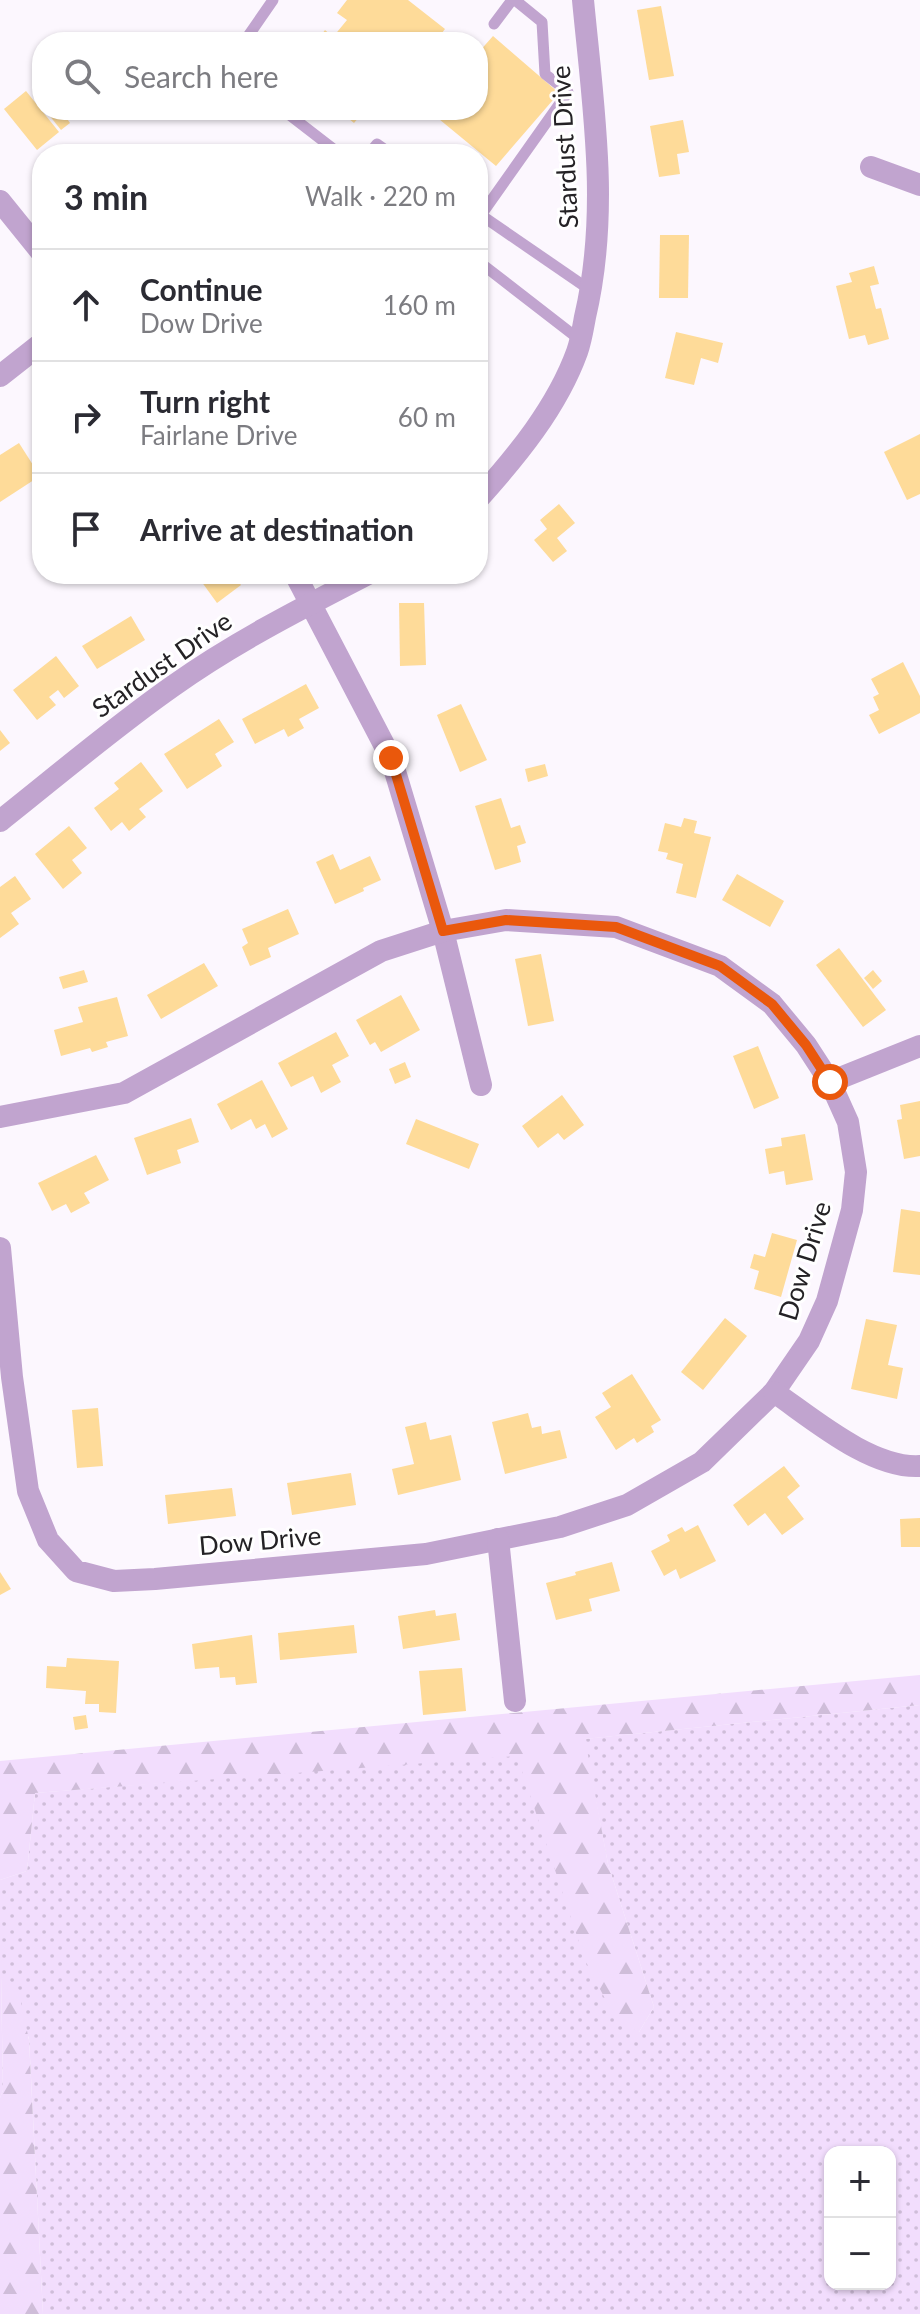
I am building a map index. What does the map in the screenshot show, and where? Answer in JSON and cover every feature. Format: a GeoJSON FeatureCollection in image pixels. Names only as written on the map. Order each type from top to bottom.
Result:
{"type":"FeatureCollection","features":[{"type":"Feature","properties":{"kind":"street","name":"Stardust Drive"},"geometry":{"type":"LineString","coordinates":[[488,487],[556,397],[577,351],[591,290],[598,246],[599,172],[583,0]]}},
{"type":"Feature","properties":{"kind":"street"},"geometry":{"type":"LineString","coordinates":[[871,167],[920,185]]}},
{"type":"Feature","properties":{"kind":"street"},"geometry":{"type":"LineString","coordinates":[[0,201],[32,241]]}},
{"type":"Feature","properties":{"kind":"street"},"geometry":{"type":"LineString","coordinates":[[0,376],[32,351]]}},
{"type":"Feature","properties":{"kind":"street"},"geometry":{"type":"LineString","coordinates":[[301,584],[391,758],[443,931],[481,1085]]}},
{"type":"Feature","properties":{"kind":"street","name":"Stardust Drive"},"geometry":{"type":"LineString","coordinates":[[0,821],[173,686],[348,584]]}},
{"type":"Feature","properties":{"kind":"street","name":"Dow Drive"},"geometry":{"type":"LineString","coordinates":[[0,1117],[124,1093],[381,951],[443,931],[506,920],[616,927],[720,966],[772,1004],[806,1045],[830,1082],[848,1122],[856,1172],[852,1210],[827,1301],[809,1341],[774,1392],[702,1462],[627,1505],[560,1527],[426,1554],[155,1579],[114,1581],[76,1571],[48,1540],[28,1491],[6,1377],[0,1248]]}},
{"type":"Feature","properties":{"kind":"street"},"geometry":{"type":"LineString","coordinates":[[830,1082],[920,1046]]}},
{"type":"Feature","properties":{"kind":"street"},"geometry":{"type":"LineString","coordinates":[[774,1392],[842,1438],[879,1458],[920,1466]]}},
{"type":"Feature","properties":{"kind":"street"},"geometry":{"type":"LineString","coordinates":[[498,1539],[515,1701]]}},
{"type":"Feature","properties":{"kind":"lane"},"geometry":{"type":"LineString","coordinates":[[251,32],[273,0]]}},
{"type":"Feature","properties":{"kind":"lane"},"geometry":{"type":"LineString","coordinates":[[488,203],[568,92],[545,74],[542,22],[514,0],[494,24]]}},
{"type":"Feature","properties":{"kind":"lane"},"geometry":{"type":"LineString","coordinates":[[296,120],[327,144]]}},
{"type":"Feature","properties":{"kind":"lane"},"geometry":{"type":"LineString","coordinates":[[488,219],[591,290]]}},
{"type":"Feature","properties":{"kind":"lane"},"geometry":{"type":"LineString","coordinates":[[488,269],[580,340]]}},
{"type":"Feature","properties":{"kind":"green space"},"geometry":{"type":"Polygon","coordinates":[[[920,1675],[920,1705],[585,1739],[608,1864],[654,2007],[639,2032],[616,2020],[585,1960],[517,1756],[35,1793],[27,1871],[0,1880],[0,1761],[920,1675]]]}},
{"type":"Feature","properties":{"kind":"green space"},"geometry":{"type":"Polygon","coordinates":[[[920,1705],[920,2314],[43,2314],[29,2038],[1,1978],[3,2090],[0,2098],[0,1880],[27,1871],[35,1793],[517,1754],[639,2032],[654,2007],[608,1864],[584,1739],[920,1705]]]}},
{"type":"Feature","properties":{"kind":"green space"},"geometry":{"type":"Polygon","coordinates":[[[1,1973],[18,1988],[29,2040],[43,2314],[0,2314],[1,1973]]]}},
{"type":"Feature","properties":{"kind":"building"},"geometry":{"type":"Polygon","coordinates":[[[347,0],[408,0],[445,29],[443,32],[337,32],[347,20],[337,13],[347,0]]]}},
{"type":"Feature","properties":{"kind":"building"},"geometry":{"type":"Polygon","coordinates":[[[661,6],[674,76],[649,80],[637,10],[661,6]]]}},
{"type":"Feature","properties":{"kind":"building"},"geometry":{"type":"Polygon","coordinates":[[[493,36],[559,93],[496,166],[488,159],[488,144],[469,144],[440,120],[488,120],[488,42],[493,36]]]}},
{"type":"Feature","properties":{"kind":"building"},"geometry":{"type":"Polygon","coordinates":[[[26,91],[32,98],[32,120],[49,120],[59,132],[44,144],[32,144],[4,109],[26,91]]]}},
{"type":"Feature","properties":{"kind":"building"},"geometry":{"type":"Polygon","coordinates":[[[53,120],[68,120],[70,123],[61,130],[53,120]]]}},
{"type":"Feature","properties":{"kind":"building"},"geometry":{"type":"Polygon","coordinates":[[[683,120],[689,152],[677,154],[680,174],[659,177],[650,126],[683,120]]]}},
{"type":"Feature","properties":{"kind":"building"},"geometry":{"type":"Polygon","coordinates":[[[660,235],[689,235],[688,298],[659,298],[660,235]]]}},
{"type":"Feature","properties":{"kind":"building"},"geometry":{"type":"Polygon","coordinates":[[[874,266],[879,284],[870,286],[876,309],[881,308],[889,339],[868,345],[865,335],[849,339],[836,286],[852,282],[849,273],[874,266]]]}},
{"type":"Feature","properties":{"kind":"building"},"geometry":{"type":"Polygon","coordinates":[[[676,332],[723,343],[718,363],[701,358],[694,385],[665,378],[676,332]]]}},
{"type":"Feature","properties":{"kind":"building"},"geometry":{"type":"Polygon","coordinates":[[[920,434],[920,494],[907,500],[884,452],[920,434]]]}},
{"type":"Feature","properties":{"kind":"building"},"geometry":{"type":"Polygon","coordinates":[[[19,443],[32,463],[32,481],[0,502],[0,455],[19,443]]]}},
{"type":"Feature","properties":{"kind":"building"},"geometry":{"type":"Polygon","coordinates":[[[559,504],[575,523],[557,538],[567,551],[553,562],[534,540],[547,529],[540,520],[559,504]]]}},
{"type":"Feature","properties":{"kind":"building"},"geometry":{"type":"Polygon","coordinates":[[[203,584],[240,584],[241,585],[217,603],[203,584]]]}},
{"type":"Feature","properties":{"kind":"building"},"geometry":{"type":"Polygon","coordinates":[[[399,603],[424,603],[426,665],[400,666],[399,603]]]}},
{"type":"Feature","properties":{"kind":"building"},"geometry":{"type":"Polygon","coordinates":[[[131,616],[145,640],[97,669],[82,646],[131,616]]]}},
{"type":"Feature","properties":{"kind":"building"},"geometry":{"type":"Polygon","coordinates":[[[56,656],[79,686],[64,698],[58,690],[49,697],[56,705],[37,720],[13,690],[56,656]]]}},
{"type":"Feature","properties":{"kind":"building"},"geometry":{"type":"Polygon","coordinates":[[[903,662],[920,696],[920,713],[879,734],[869,715],[879,710],[873,697],[879,694],[871,679],[903,662]]]}},
{"type":"Feature","properties":{"kind":"building"},"geometry":{"type":"Polygon","coordinates":[[[306,684],[319,708],[299,719],[304,728],[288,737],[284,729],[255,744],[242,719],[306,684]]]}},
{"type":"Feature","properties":{"kind":"building"},"geometry":{"type":"Polygon","coordinates":[[[461,704],[487,760],[460,772],[437,715],[461,704]]]}},
{"type":"Feature","properties":{"kind":"building"},"geometry":{"type":"Polygon","coordinates":[[[219,719],[234,742],[215,754],[222,766],[187,789],[164,754],[219,719]]]}},
{"type":"Feature","properties":{"kind":"building"},"geometry":{"type":"Polygon","coordinates":[[[0,730],[10,743],[0,751],[0,730]]]}},
{"type":"Feature","properties":{"kind":"building"},"geometry":{"type":"Polygon","coordinates":[[[141,762],[163,791],[139,809],[146,817],[129,831],[122,822],[111,831],[94,808],[119,789],[114,783],[141,762]]]}},
{"type":"Feature","properties":{"kind":"building"},"geometry":{"type":"Polygon","coordinates":[[[545,764],[548,776],[528,782],[525,769],[545,764]]]}},
{"type":"Feature","properties":{"kind":"building"},"geometry":{"type":"Polygon","coordinates":[[[501,798],[511,828],[520,825],[526,843],[517,846],[521,862],[495,870],[475,806],[501,798]]]}},
{"type":"Feature","properties":{"kind":"building"},"geometry":{"type":"Polygon","coordinates":[[[684,818],[697,821],[694,833],[711,837],[696,898],[676,893],[683,864],[666,859],[668,853],[658,851],[665,823],[681,827],[684,818]]]}},
{"type":"Feature","properties":{"kind":"building"},"geometry":{"type":"Polygon","coordinates":[[[69,826],[87,848],[72,860],[82,873],[63,889],[35,854],[69,826]]]}},
{"type":"Feature","properties":{"kind":"building"},"geometry":{"type":"Polygon","coordinates":[[[333,854],[340,870],[370,856],[381,880],[335,904],[316,862],[333,854]]]}},
{"type":"Feature","properties":{"kind":"building"},"geometry":{"type":"Polygon","coordinates":[[[737,874],[784,901],[770,927],[722,900],[737,874]]]}},
{"type":"Feature","properties":{"kind":"building"},"geometry":{"type":"Polygon","coordinates":[[[15,876],[31,899],[11,913],[19,924],[0,938],[0,887],[15,876]]]}},
{"type":"Feature","properties":{"kind":"building"},"geometry":{"type":"Polygon","coordinates":[[[288,909],[299,934],[268,948],[271,957],[250,966],[242,947],[248,943],[242,929],[288,909]]]}},
{"type":"Feature","properties":{"kind":"building"},"geometry":{"type":"Polygon","coordinates":[[[839,948],[886,1010],[863,1027],[816,965],[839,948]]]}},
{"type":"Feature","properties":{"kind":"building"},"geometry":{"type":"Polygon","coordinates":[[[541,954],[554,1021],[528,1026],[515,959],[541,954]]]}},
{"type":"Feature","properties":{"kind":"building"},"geometry":{"type":"Polygon","coordinates":[[[204,963],[218,986],[161,1019],[147,995],[204,963]]]}},
{"type":"Feature","properties":{"kind":"building"},"geometry":{"type":"Polygon","coordinates":[[[84,970],[88,982],[63,989],[59,977],[84,970]]]}},
{"type":"Feature","properties":{"kind":"building"},"geometry":{"type":"Polygon","coordinates":[[[873,970],[882,981],[873,989],[864,978],[873,970]]]}},
{"type":"Feature","properties":{"kind":"building"},"geometry":{"type":"Polygon","coordinates":[[[401,995],[420,1030],[381,1052],[375,1042],[370,1045],[356,1020],[401,995]]]}},
{"type":"Feature","properties":{"kind":"building"},"geometry":{"type":"Polygon","coordinates":[[[117,997],[128,1036],[106,1042],[108,1047],[92,1052],[90,1048],[61,1056],[54,1030],[83,1022],[78,1007],[117,997]]]}},
{"type":"Feature","properties":{"kind":"building"},"geometry":{"type":"Polygon","coordinates":[[[336,1032],[349,1056],[332,1065],[341,1082],[321,1093],[313,1076],[291,1087],[278,1063],[336,1032]]]}},
{"type":"Feature","properties":{"kind":"building"},"geometry":{"type":"Polygon","coordinates":[[[758,1046],[779,1098],[754,1109],[733,1056],[758,1046]]]}},
{"type":"Feature","properties":{"kind":"building"},"geometry":{"type":"Polygon","coordinates":[[[405,1062],[411,1077],[395,1084],[389,1069],[405,1062]]]}},
{"type":"Feature","properties":{"kind":"building"},"geometry":{"type":"Polygon","coordinates":[[[262,1080],[288,1129],[272,1138],[265,1124],[256,1129],[251,1119],[231,1130],[217,1104],[262,1080]]]}},
{"type":"Feature","properties":{"kind":"building"},"geometry":{"type":"Polygon","coordinates":[[[562,1095],[584,1125],[564,1140],[558,1133],[538,1148],[522,1126],[562,1095]]]}},
{"type":"Feature","properties":{"kind":"building"},"geometry":{"type":"Polygon","coordinates":[[[920,1101],[920,1156],[904,1159],[897,1120],[902,1119],[900,1105],[920,1101]]]}},
{"type":"Feature","properties":{"kind":"building"},"geometry":{"type":"Polygon","coordinates":[[[191,1118],[199,1142],[177,1150],[181,1163],[147,1175],[134,1138],[191,1118]]]}},
{"type":"Feature","properties":{"kind":"building"},"geometry":{"type":"Polygon","coordinates":[[[416,1119],[479,1144],[469,1169],[406,1144],[416,1119]]]}},
{"type":"Feature","properties":{"kind":"building"},"geometry":{"type":"Polygon","coordinates":[[[805,1134],[813,1180],[786,1185],[784,1171],[769,1174],[765,1149],[782,1146],[781,1138],[805,1134]]]}},
{"type":"Feature","properties":{"kind":"building"},"geometry":{"type":"Polygon","coordinates":[[[96,1155],[109,1180],[84,1193],[90,1203],[71,1213],[66,1204],[52,1211],[38,1183],[96,1155]]]}},
{"type":"Feature","properties":{"kind":"building"},"geometry":{"type":"Polygon","coordinates":[[[901,1209],[920,1212],[920,1275],[893,1272],[901,1209]]]}},
{"type":"Feature","properties":{"kind":"building"},"geometry":{"type":"Polygon","coordinates":[[[772,1233],[797,1240],[781,1297],[754,1289],[759,1271],[750,1268],[754,1254],[765,1257],[772,1233]]]}},
{"type":"Feature","properties":{"kind":"building"},"geometry":{"type":"Polygon","coordinates":[[[725,1318],[747,1336],[703,1390],[681,1372],[725,1318]]]}},
{"type":"Feature","properties":{"kind":"building"},"geometry":{"type":"Polygon","coordinates":[[[866,1319],[897,1325],[888,1365],[903,1368],[897,1399],[851,1389],[866,1319]]]}},
{"type":"Feature","properties":{"kind":"building"},"geometry":{"type":"Polygon","coordinates":[[[632,1374],[661,1420],[651,1426],[654,1432],[637,1443],[634,1438],[616,1450],[595,1417],[611,1407],[602,1393],[632,1374]]]}},
{"type":"Feature","properties":{"kind":"building"},"geometry":{"type":"Polygon","coordinates":[[[98,1408],[103,1466],[77,1468],[72,1410],[98,1408]]]}},
{"type":"Feature","properties":{"kind":"building"},"geometry":{"type":"Polygon","coordinates":[[[528,1413],[532,1428],[541,1426],[542,1434],[560,1430],[567,1458],[505,1474],[492,1422],[528,1413]]]}},
{"type":"Feature","properties":{"kind":"building"},"geometry":{"type":"Polygon","coordinates":[[[426,1422],[430,1440],[451,1435],[461,1480],[398,1495],[392,1469],[414,1464],[405,1427],[426,1422]]]}},
{"type":"Feature","properties":{"kind":"building"},"geometry":{"type":"Polygon","coordinates":[[[784,1466],[800,1486],[787,1497],[804,1519],[782,1535],[765,1513],[748,1526],[733,1505],[784,1466]]]}},
{"type":"Feature","properties":{"kind":"building"},"geometry":{"type":"Polygon","coordinates":[[[351,1473],[356,1505],[292,1515],[287,1483],[351,1473]]]}},
{"type":"Feature","properties":{"kind":"building"},"geometry":{"type":"Polygon","coordinates":[[[232,1488],[236,1516],[168,1524],[165,1495],[232,1488]]]}},
{"type":"Feature","properties":{"kind":"building"},"geometry":{"type":"Polygon","coordinates":[[[920,1518],[920,1547],[901,1547],[900,1519],[920,1518]]]}},
{"type":"Feature","properties":{"kind":"building"},"geometry":{"type":"Polygon","coordinates":[[[698,1525],[716,1561],[680,1579],[676,1569],[664,1576],[651,1551],[670,1541],[667,1535],[682,1527],[685,1532],[698,1525]]]}},
{"type":"Feature","properties":{"kind":"building"},"geometry":{"type":"Polygon","coordinates":[[[612,1562],[620,1591],[589,1599],[592,1611],[556,1620],[546,1583],[612,1562]]]}},
{"type":"Feature","properties":{"kind":"building"},"geometry":{"type":"Polygon","coordinates":[[[0,1572],[11,1589],[0,1595],[0,1572]]]}},
{"type":"Feature","properties":{"kind":"building"},"geometry":{"type":"Polygon","coordinates":[[[435,1610],[436,1616],[456,1613],[460,1640],[403,1649],[398,1616],[435,1610]]]}},
{"type":"Feature","properties":{"kind":"building"},"geometry":{"type":"Polygon","coordinates":[[[354,1625],[357,1653],[280,1660],[278,1633],[354,1625]]]}},
{"type":"Feature","properties":{"kind":"building"},"geometry":{"type":"Polygon","coordinates":[[[252,1635],[257,1683],[236,1685],[235,1677],[220,1678],[219,1667],[195,1669],[192,1644],[252,1635]]]}},
{"type":"Feature","properties":{"kind":"building"},"geometry":{"type":"Polygon","coordinates":[[[67,1658],[119,1661],[116,1713],[99,1712],[99,1704],[85,1704],[86,1691],[46,1688],[47,1666],[66,1667],[67,1658]]]}},
{"type":"Feature","properties":{"kind":"building"},"geometry":{"type":"Polygon","coordinates":[[[462,1668],[466,1711],[423,1715],[419,1671],[462,1668]]]}},
{"type":"Feature","properties":{"kind":"building"},"geometry":{"type":"Polygon","coordinates":[[[86,1715],[88,1728],[75,1730],[73,1717],[86,1715]]]}},
{"type":"Feature","properties":{"kind":"route"},"geometry":{"type":"LineString","coordinates":[[391,758],[443,931],[506,920],[616,927],[720,966],[772,1004],[806,1045],[830,1082]]}}]}
